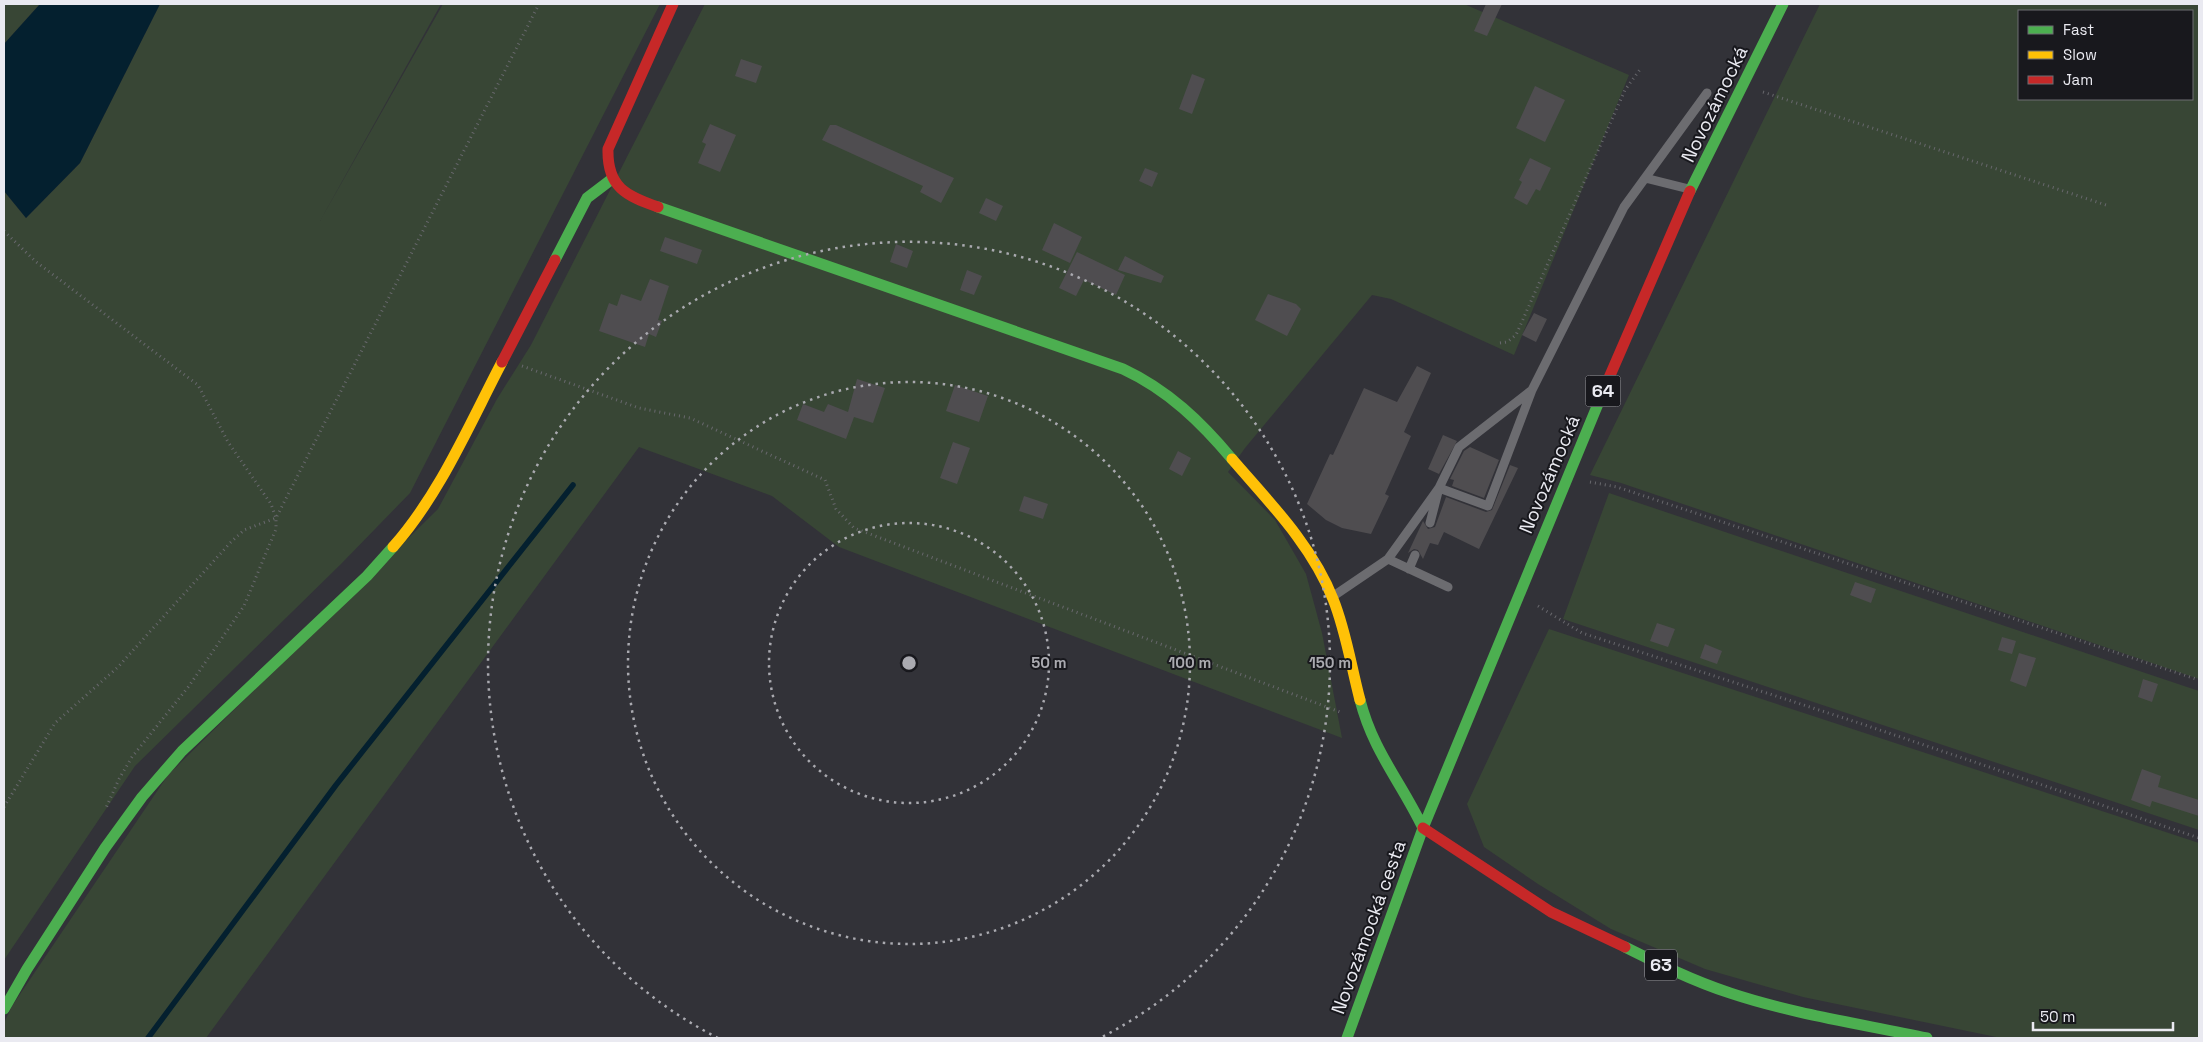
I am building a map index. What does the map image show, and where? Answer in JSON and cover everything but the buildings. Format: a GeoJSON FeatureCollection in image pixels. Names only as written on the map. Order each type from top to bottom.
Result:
{"type":"FeatureCollection","features":[{"type":"Feature","properties":{"kind":"street"},"geometry":{"type":"LineString","coordinates":[[673,4],[608,149],[607,160],[612,179],[624,193],[636,200],[1107,362],[1152,384],[1186,410],[1281,515],[1313,560],[1343,624],[1365,719],[1381,759],[1409,797],[1423,828]]}},
{"type":"Feature","properties":{"kind":"street","name":"Novozámocká"},"geometry":{"type":"LineString","coordinates":[[1423,828],[1518,593],[1691,190],[1783,4]]}},
{"type":"Feature","properties":{"kind":"street"},"geometry":{"type":"LineString","coordinates":[[4,1009],[27,969],[105,848],[147,790],[182,751],[338,605],[401,538],[437,486],[505,360],[587,198],[612,179]]}},
{"type":"Feature","properties":{"kind":"street","name":"Novozámocká cesta"},"geometry":{"type":"LineString","coordinates":[[1347,1038],[1423,828]]}},
{"type":"Feature","properties":{"kind":"street","name":"63"},"geometry":{"type":"LineString","coordinates":[[1423,828],[1551,912],[1683,975],[1730,993],[1777,1006],[1927,1038]]}},
{"type":"Feature","properties":{"kind":"lane"},"geometry":{"type":"LineString","coordinates":[[1439,488],[1488,506],[1532,390],[1624,207],[1707,93]]}},
{"type":"Feature","properties":{"kind":"lane"},"geometry":{"type":"LineString","coordinates":[[1645,178],[1691,190]]}},
{"type":"Feature","properties":{"kind":"lane"},"geometry":{"type":"LineString","coordinates":[[1332,597],[1388,559],[1439,488],[1459,447],[1532,390]]}},
{"type":"Feature","properties":{"kind":"lane"},"geometry":{"type":"LineString","coordinates":[[1430,523],[1439,488]]}},
{"type":"Feature","properties":{"kind":"lane"},"geometry":{"type":"LineString","coordinates":[[1409,569],[1415,555]]}},
{"type":"Feature","properties":{"kind":"lane"},"geometry":{"type":"LineString","coordinates":[[1388,559],[1448,587]]}},
{"type":"Feature","properties":{"kind":"path"},"geometry":{"type":"LineString","coordinates":[[4,807],[55,723],[118,667],[230,543],[244,530],[276,518],[539,4]]}},
{"type":"Feature","properties":{"kind":"path"},"geometry":{"type":"LineString","coordinates":[[1500,343],[1507,342],[1516,335],[1625,90],[1641,68]]}},
{"type":"Feature","properties":{"kind":"path"},"geometry":{"type":"LineString","coordinates":[[1743,86],[2109,206]]}},
{"type":"Feature","properties":{"kind":"path"},"geometry":{"type":"LineString","coordinates":[[4,231],[35,261],[198,385],[228,442],[270,504],[276,518],[276,529],[244,606],[189,686],[132,757],[111,794],[106,810]]}},
{"type":"Feature","properties":{"kind":"path"},"geometry":{"type":"LineString","coordinates":[[505,360],[639,408],[690,418],[825,480],[836,509],[854,528],[1338,712],[1365,719]]}},
{"type":"Feature","properties":{"kind":"path"},"geometry":{"type":"LineString","coordinates":[[1567,478],[1617,487],[2199,680]]}},
{"type":"Feature","properties":{"kind":"path"},"geometry":{"type":"LineString","coordinates":[[1518,593],[1582,634],[1859,723],[2199,838]]}},
{"type":"Feature","properties":{"kind":"green space"},"geometry":{"type":"Polygon","coordinates":[[[4,4],[40,4],[4,44],[4,4]]]}},
{"type":"Feature","properties":{"kind":"green space"},"geometry":{"type":"Polygon","coordinates":[[[160,4],[441,4],[320,221],[443,4],[660,4],[410,493],[341,564],[135,766],[4,960],[4,191],[26,218],[80,163],[160,4]]]}},
{"type":"Feature","properties":{"kind":"green space"},"geometry":{"type":"Polygon","coordinates":[[[705,4],[1464,4],[1629,75],[1514,355],[1391,299],[1372,295],[1245,448],[1228,472],[1275,520],[1306,574],[1322,633],[1342,738],[839,547],[772,496],[639,447],[206,1038],[4,1038],[4,1023],[12,1006],[168,775],[438,509],[497,399],[531,345],[705,4]]]}},
{"type":"Feature","properties":{"kind":"green space"},"geometry":{"type":"Polygon","coordinates":[[[1820,4],[2199,4],[2199,679],[1621,483],[1590,475],[1820,4]]]}},
{"type":"Feature","properties":{"kind":"green space"},"geometry":{"type":"Polygon","coordinates":[[[1609,493],[2199,691],[2199,830],[1563,619],[1609,493]]]}},
{"type":"Feature","properties":{"kind":"green space"},"geometry":{"type":"Polygon","coordinates":[[[1549,629],[2199,843],[2199,1038],[2001,1038],[1803,997],[1705,969],[1611,929],[1538,884],[1484,847],[1467,804],[1549,629]]]}},
{"type":"Feature","properties":{"kind":"water"},"geometry":{"type":"Polygon","coordinates":[[[40,4],[160,4],[80,163],[26,218],[4,191],[4,44],[40,4]]]}},
{"type":"Feature","properties":{"kind":"waterway"},"geometry":{"type":"LineString","coordinates":[[148,1038],[336,785],[573,485]]}},
{"type":"Feature","properties":{"kind":"traffic: fast"},"geometry":{"type":"LineString","coordinates":[[1690,191],[1783,4]]}},
{"type":"Feature","properties":{"kind":"traffic: fast"},"geometry":{"type":"LineString","coordinates":[[555,260],[587,198],[612,179]]}},
{"type":"Feature","properties":{"kind":"traffic: fast"},"geometry":{"type":"LineString","coordinates":[[658,207],[1123,369],[1155,387],[1183,408],[1232,459]]}},
{"type":"Feature","properties":{"kind":"traffic: fast"},"geometry":{"type":"LineString","coordinates":[[1347,1038],[1423,828],[1605,387]]}},
{"type":"Feature","properties":{"kind":"traffic: fast"},"geometry":{"type":"LineString","coordinates":[[4,1009],[27,969],[105,848],[142,797],[182,751],[367,576],[393,547]]}},
{"type":"Feature","properties":{"kind":"traffic: fast"},"geometry":{"type":"LineString","coordinates":[[1360,700],[1372,735],[1423,828]]}},
{"type":"Feature","properties":{"kind":"traffic: fast"},"geometry":{"type":"LineString","coordinates":[[1625,947],[1689,978],[1754,1000],[1803,1013],[1927,1038]]}},
{"type":"Feature","properties":{"kind":"traffic: slow"},"geometry":{"type":"LineString","coordinates":[[393,547],[425,505],[439,482],[502,362]]}},
{"type":"Feature","properties":{"kind":"traffic: slow"},"geometry":{"type":"LineString","coordinates":[[1232,459],[1275,508],[1314,560],[1333,599],[1348,649],[1360,700]]}},
{"type":"Feature","properties":{"kind":"traffic: jam"},"geometry":{"type":"LineString","coordinates":[[658,207],[637,199],[621,188],[611,173],[608,149],[673,4]]}},
{"type":"Feature","properties":{"kind":"traffic: jam"},"geometry":{"type":"LineString","coordinates":[[1605,387],[1690,191]]}},
{"type":"Feature","properties":{"kind":"traffic: jam"},"geometry":{"type":"LineString","coordinates":[[502,362],[555,260]]}},
{"type":"Feature","properties":{"kind":"traffic: jam"},"geometry":{"type":"LineString","coordinates":[[1423,828],[1551,912],[1625,947]]}}]}
